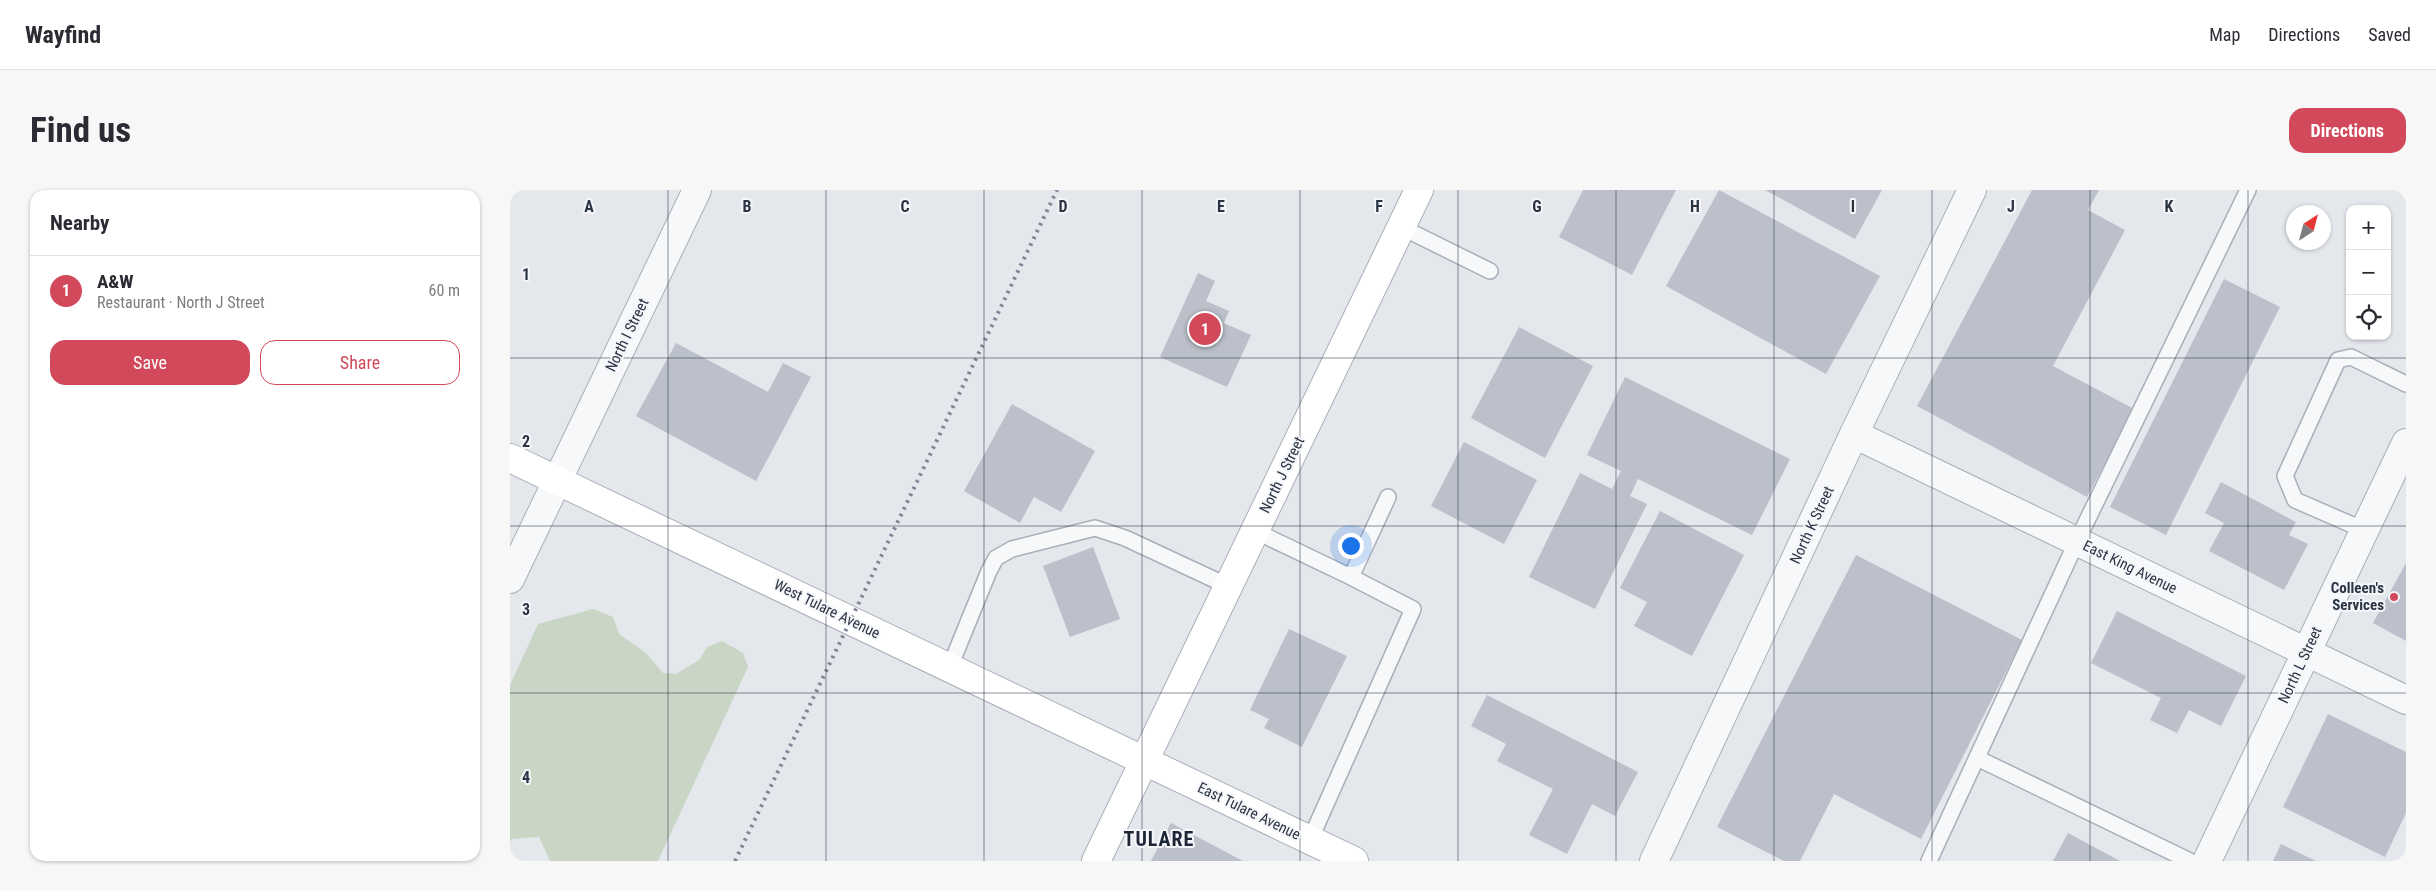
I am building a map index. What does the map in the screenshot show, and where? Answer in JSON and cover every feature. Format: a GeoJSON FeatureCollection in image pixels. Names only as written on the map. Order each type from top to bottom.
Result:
{"type":"FeatureCollection","features":[{"type":"Feature","properties":{"kind":"main road","name":"North J Street"},"geometry":{"type":"LineString","coordinates":[[1096,861],[1419,190]]}},
{"type":"Feature","properties":{"kind":"main road","name":"West Tulare Avenue"},"geometry":{"type":"LineString","coordinates":[[510,458],[850,619],[949,669],[1144,760]]}},
{"type":"Feature","properties":{"kind":"main road","name":"East Tulare Avenue"},"geometry":{"type":"LineString","coordinates":[[1144,760],[1354,861]]}},
{"type":"Feature","properties":{"kind":"street","name":"North I Street"},"geometry":{"type":"LineString","coordinates":[[510,580],[697,190]]}},
{"type":"Feature","properties":{"kind":"street","name":"North K Street"},"geometry":{"type":"LineString","coordinates":[[1654,861],[1854,434],[1972,190]]}},
{"type":"Feature","properties":{"kind":"street","name":"East King Avenue"},"geometry":{"type":"LineString","coordinates":[[1854,434],[2406,700]]}},
{"type":"Feature","properties":{"kind":"street","name":"North L Street"},"geometry":{"type":"LineString","coordinates":[[2207,861],[2406,443]]}},
{"type":"Feature","properties":{"kind":"lane"},"geometry":{"type":"LineString","coordinates":[[1929,861],[2077,541],[2248,190]]}},
{"type":"Feature","properties":{"kind":"lane"},"geometry":{"type":"LineString","coordinates":[[1401,228],[1490,271]]}},
{"type":"Feature","properties":{"kind":"lane"},"geometry":{"type":"LineString","coordinates":[[2364,530],[2295,500],[2285,476],[2338,360],[2351,357],[2406,384]]}},
{"type":"Feature","properties":{"kind":"lane"},"geometry":{"type":"LineString","coordinates":[[1351,577],[1388,497]]}},
{"type":"Feature","properties":{"kind":"lane"},"geometry":{"type":"LineString","coordinates":[[949,669],[989,571],[996,558],[1012,549],[1094,528],[1125,538],[1228,586]]}},
{"type":"Feature","properties":{"kind":"lane"},"geometry":{"type":"LineString","coordinates":[[1255,531],[1413,609],[1310,840]]}},
{"type":"Feature","properties":{"kind":"lane"},"geometry":{"type":"LineString","coordinates":[[1977,758],[2190,861]]}},
{"type":"Feature","properties":{"kind":"green space"},"geometry":{"type":"Polygon","coordinates":[[[593,609],[613,617],[619,634],[646,653],[663,673],[676,674],[699,660],[707,647],[722,641],[743,653],[748,667],[658,861],[550,861],[539,837],[512,839],[510,842],[510,685],[538,624],[593,609]]]}},
{"type":"Feature","properties":{"kind":"building"},"geometry":{"type":"Polygon","coordinates":[[[1583,190],[1676,190],[1632,275],[1559,237],[1583,190]]]}},
{"type":"Feature","properties":{"kind":"building"},"geometry":{"type":"Polygon","coordinates":[[[1719,190],[1880,276],[1826,374],[1666,286],[1719,190]]]}},
{"type":"Feature","properties":{"kind":"building"},"geometry":{"type":"Polygon","coordinates":[[[1765,190],[1882,190],[1855,239],[1765,190]]]}},
{"type":"Feature","properties":{"kind":"building"},"geometry":{"type":"Polygon","coordinates":[[[2032,190],[2099,190],[2088,210],[2125,230],[2053,366],[2134,409],[2087,497],[1917,406],[2032,190]]]}},
{"type":"Feature","properties":{"kind":"building"},"geometry":{"type":"Polygon","coordinates":[[[1198,273],[1215,281],[1206,301],[1229,311],[1224,323],[1251,335],[1227,387],[1160,357],[1198,273]]]}},
{"type":"Feature","properties":{"kind":"building"},"geometry":{"type":"Polygon","coordinates":[[[2224,279],[2280,307],[2166,535],[2110,507],[2224,279]]]}},
{"type":"Feature","properties":{"kind":"building"},"geometry":{"type":"Polygon","coordinates":[[[1519,327],[1593,366],[1545,458],[1471,418],[1519,327]]]}},
{"type":"Feature","properties":{"kind":"building"},"geometry":{"type":"Polygon","coordinates":[[[676,343],[768,392],[783,363],[811,377],[756,481],[636,416],[676,343]]]}},
{"type":"Feature","properties":{"kind":"building"},"geometry":{"type":"Polygon","coordinates":[[[1625,377],[1790,459],[1752,535],[1638,479],[1630,496],[1647,504],[1595,609],[1529,577],[1580,473],[1612,489],[1621,471],[1587,455],[1625,377]]]}},
{"type":"Feature","properties":{"kind":"building"},"geometry":{"type":"Polygon","coordinates":[[[1012,404],[1095,451],[1061,512],[1034,497],[1020,523],[964,491],[1012,404]]]}},
{"type":"Feature","properties":{"kind":"building"},"geometry":{"type":"Polygon","coordinates":[[[1464,442],[1537,480],[1504,544],[1431,506],[1464,442]]]}},
{"type":"Feature","properties":{"kind":"building"},"geometry":{"type":"Polygon","coordinates":[[[2221,482],[2296,522],[2289,535],[2308,544],[2284,590],[2209,551],[2224,523],[2205,513],[2221,482]]]}},
{"type":"Feature","properties":{"kind":"building"},"geometry":{"type":"Polygon","coordinates":[[[1660,511],[1744,555],[1692,656],[1634,626],[1647,602],[1620,588],[1660,511]]]}},
{"type":"Feature","properties":{"kind":"building"},"geometry":{"type":"Polygon","coordinates":[[[1093,547],[1120,619],[1070,637],[1043,566],[1093,547]]]}},
{"type":"Feature","properties":{"kind":"building"},"geometry":{"type":"Polygon","coordinates":[[[1856,555],[2022,640],[1921,839],[1834,794],[1800,861],[1784,861],[1717,827],[1856,555]]]}},
{"type":"Feature","properties":{"kind":"building"},"geometry":{"type":"Polygon","coordinates":[[[2406,563],[2406,641],[2373,623],[2406,563]]]}},
{"type":"Feature","properties":{"kind":"building"},"geometry":{"type":"Polygon","coordinates":[[[2117,611],[2246,676],[2221,726],[2189,710],[2177,733],[2150,720],[2161,698],[2091,663],[2117,611]]]}},
{"type":"Feature","properties":{"kind":"building"},"geometry":{"type":"Polygon","coordinates":[[[1289,629],[1347,656],[1302,747],[1264,728],[1269,719],[1250,710],[1289,629]]]}},
{"type":"Feature","properties":{"kind":"building"},"geometry":{"type":"Polygon","coordinates":[[[1487,695],[1638,772],[1615,816],[1592,804],[1567,854],[1529,835],[1553,789],[1497,761],[1506,744],[1471,726],[1487,695]]]}},
{"type":"Feature","properties":{"kind":"building"},"geometry":{"type":"Polygon","coordinates":[[[2328,714],[2406,752],[2406,813],[2385,857],[2283,807],[2328,714]]]}},
{"type":"Feature","properties":{"kind":"building"},"geometry":{"type":"Polygon","coordinates":[[[1171,823],[1243,861],[1151,861],[1171,823]]]}},
{"type":"Feature","properties":{"kind":"building"},"geometry":{"type":"Polygon","coordinates":[[[2068,833],[2120,861],[2053,861],[2068,833]]]}},
{"type":"Feature","properties":{"kind":"building"},"geometry":{"type":"Polygon","coordinates":[[[2281,844],[2316,861],[2273,861],[2281,844]]]}},
{"type":"Feature","properties":{"kind":"railway"},"geometry":{"type":"LineString","coordinates":[[735,861],[1057,190]]}},
{"type":"Feature","properties":{"kind":"place","name":"A&W"},"geometry":{"type":"Point","coordinates":[1205,329]}},
{"type":"Feature","properties":{"kind":"place","name":"Colleen's Services"},"geometry":{"type":"Point","coordinates":[2394,597]}},
{"type":"Feature","properties":{"kind":"district","name":"TULARE"},"geometry":{"type":"Point","coordinates":[1159,839]}}]}
